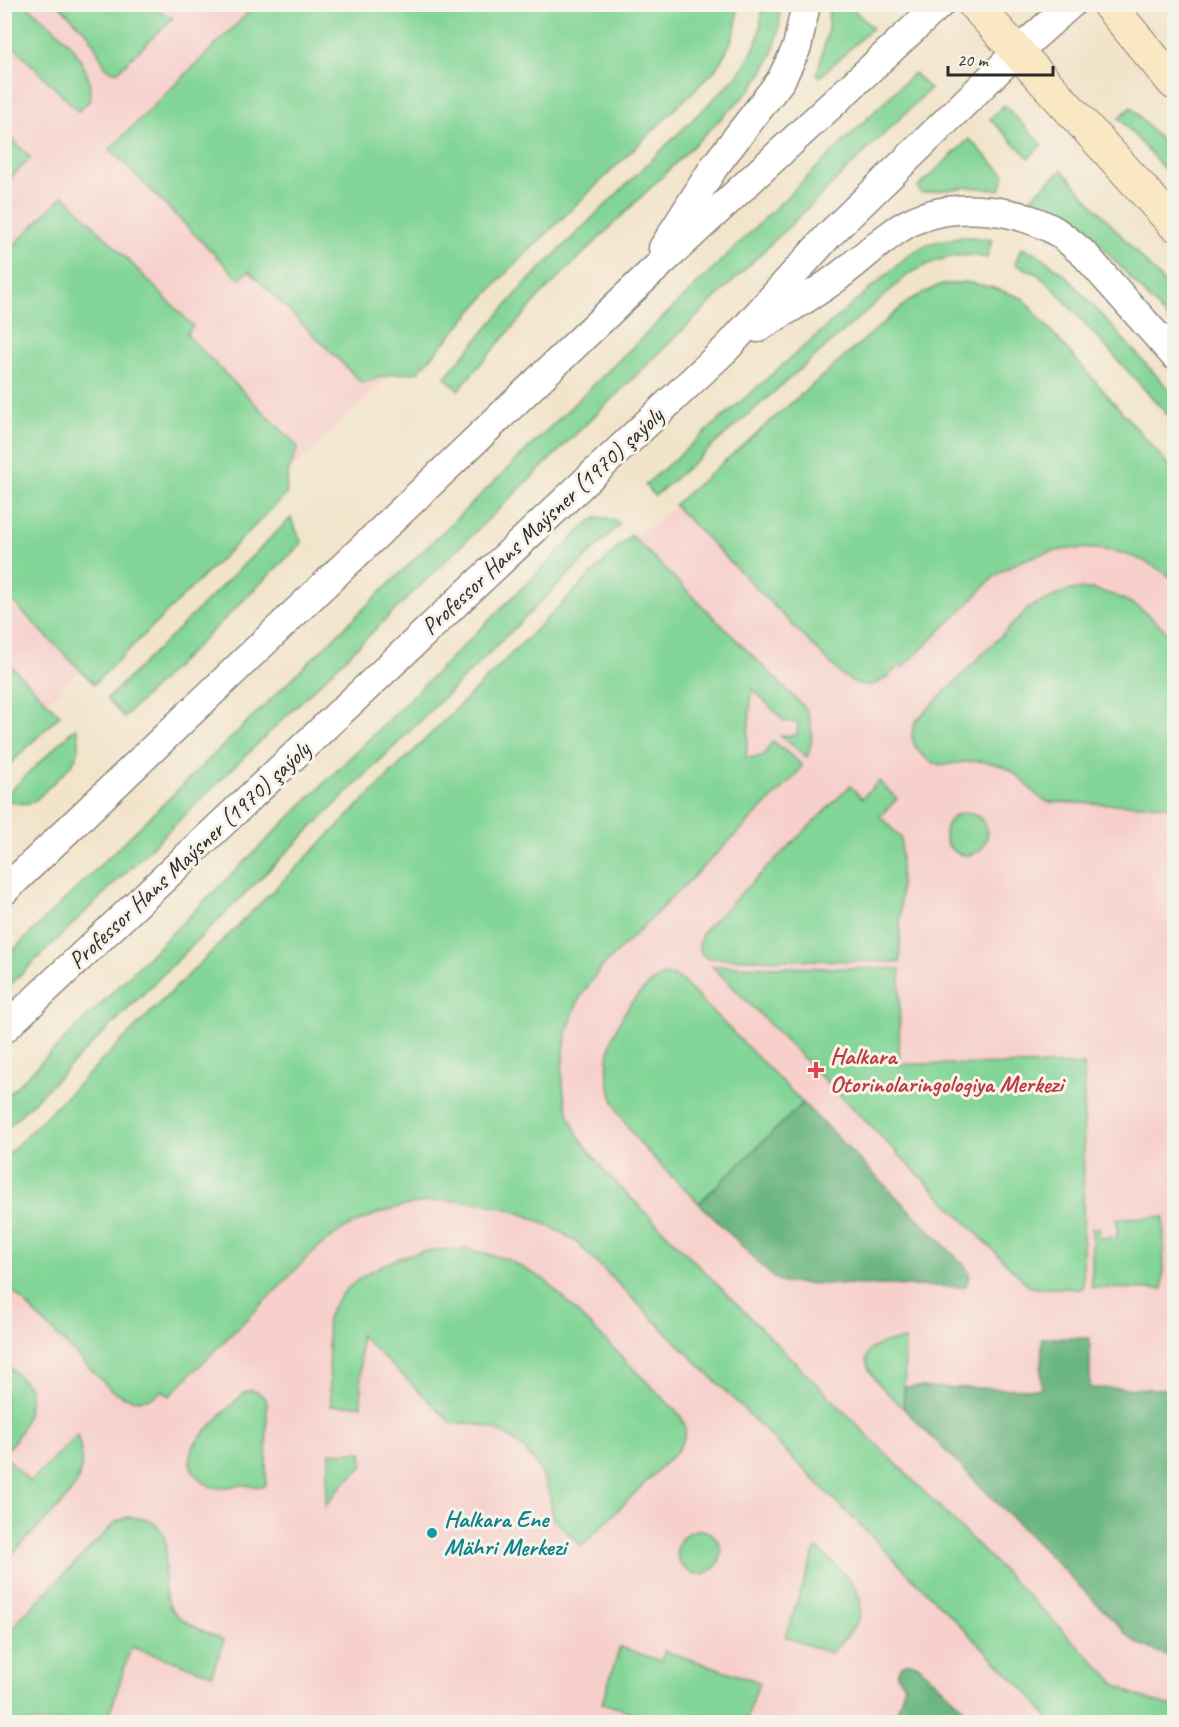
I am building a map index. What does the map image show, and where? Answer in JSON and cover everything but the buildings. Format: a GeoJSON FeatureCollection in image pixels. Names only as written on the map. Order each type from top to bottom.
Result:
{"type":"FeatureCollection","features":[{"type":"Feature","properties":{"kind":"main road"},"geometry":{"type":"LineString","coordinates":[[974,4],[1174,224]]}},
{"type":"Feature","properties":{"kind":"main road"},"geometry":{"type":"LineString","coordinates":[[1108,4],[1174,83]]}},
{"type":"Feature","properties":{"kind":"street"},"geometry":{"type":"LineString","coordinates":[[643,280],[714,167],[781,80],[796,47],[806,4]]}},
{"type":"Feature","properties":{"kind":"street"},"geometry":{"type":"LineString","coordinates":[[4,891],[643,280],[940,4]]}},
{"type":"Feature","properties":{"kind":"street","name":"Professor Hans Maýsner (1970) şaýoly"},"geometry":{"type":"LineString","coordinates":[[4,1029],[728,347],[828,236],[1017,52],[1071,4]]}},
{"type":"Feature","properties":{"kind":"street"},"geometry":{"type":"LineString","coordinates":[[728,347],[834,280],[901,227],[934,214],[966,210],[993,211],[1025,218],[1057,233],[1086,256],[1174,355]]}},
{"type":"Feature","properties":{"kind":"shaded area"},"geometry":{"type":"Polygon","coordinates":[[[735,4],[713,68],[13,735],[4,727],[4,5],[735,4]]]}},
{"type":"Feature","properties":{"kind":"shaded area","name":"Halkara Otorinolaringologiya Merkezi"},"geometry":{"type":"Polygon","coordinates":[[[1174,473],[1174,1722],[1107,1722],[279,892],[634,538],[676,506],[1174,473]]]}},
{"type":"Feature","properties":{"kind":"shaded area"},"geometry":{"type":"Polygon","coordinates":[[[277,893],[1103,1722],[5,1722],[5,1164],[277,893]]]}},
{"type":"Feature","properties":{"kind":"green space"},"geometry":{"type":"Polygon","coordinates":[[[737,4],[737,14],[732,39],[715,70],[507,272],[418,372],[388,375],[362,383],[249,271],[239,279],[110,149],[256,5],[737,4]]]}},
{"type":"Feature","properties":{"kind":"green space"},"geometry":{"type":"Polygon","coordinates":[[[4,5],[26,5],[63,38],[79,57],[89,80],[91,99],[78,111],[5,38],[4,5]]]}},
{"type":"Feature","properties":{"kind":"green space"},"geometry":{"type":"Polygon","coordinates":[[[59,5],[146,5],[173,18],[117,72],[107,69],[89,35],[59,5]]]}},
{"type":"Feature","properties":{"kind":"green space"},"geometry":{"type":"Polygon","coordinates":[[[829,5],[849,5],[872,28],[820,77],[817,75],[828,30],[829,5]]]}},
{"type":"Feature","properties":{"kind":"green space"},"geometry":{"type":"Polygon","coordinates":[[[780,10],[776,43],[768,63],[749,91],[540,296],[458,390],[445,377],[525,284],[736,77],[755,46],[760,29],[761,11],[780,10]]]}},
{"type":"Feature","properties":{"kind":"green space"},"geometry":{"type":"Polygon","coordinates":[[[914,73],[930,89],[5,990],[5,958],[914,73]]]}},
{"type":"Feature","properties":{"kind":"green space"},"geometry":{"type":"Polygon","coordinates":[[[1004,105],[1042,144],[1029,158],[990,119],[1004,105]]]}},
{"type":"Feature","properties":{"kind":"green space"},"geometry":{"type":"Polygon","coordinates":[[[1131,107],[1174,155],[1174,180],[1119,118],[1131,107]]]}},
{"type":"Feature","properties":{"kind":"green space"},"geometry":{"type":"Polygon","coordinates":[[[5,132],[31,158],[8,180],[5,177],[5,132]]]}},
{"type":"Feature","properties":{"kind":"green space"},"geometry":{"type":"Polygon","coordinates":[[[969,139],[1005,175],[1000,190],[968,187],[921,193],[918,187],[969,139]]]}},
{"type":"Feature","properties":{"kind":"green space"},"geometry":{"type":"Polygon","coordinates":[[[1062,170],[1174,294],[1174,326],[1086,229],[1062,212],[1030,198],[1062,170]]]}},
{"type":"Feature","properties":{"kind":"green space"},"geometry":{"type":"Polygon","coordinates":[[[64,195],[193,326],[186,334],[298,447],[288,473],[286,495],[94,684],[5,594],[5,254],[64,195]]]}},
{"type":"Feature","properties":{"kind":"green space"},"geometry":{"type":"Polygon","coordinates":[[[963,236],[992,240],[987,258],[967,255],[946,258],[909,274],[655,496],[645,485],[911,253],[928,244],[963,236]]]}},
{"type":"Feature","properties":{"kind":"green space"},"geometry":{"type":"Polygon","coordinates":[[[1021,248],[1036,253],[1066,276],[1174,395],[1174,422],[1053,288],[1037,274],[1015,264],[1021,248]]]}},
{"type":"Feature","properties":{"kind":"green space"},"geometry":{"type":"Polygon","coordinates":[[[965,282],[991,287],[1022,298],[1174,471],[1174,580],[1134,557],[1111,551],[1088,548],[1041,554],[1019,562],[994,577],[903,667],[900,665],[886,678],[873,685],[859,684],[842,675],[674,505],[910,300],[940,285],[965,282]]]}},
{"type":"Feature","properties":{"kind":"green space"},"geometry":{"type":"Polygon","coordinates":[[[598,517],[612,519],[620,524],[5,1130],[5,1098],[589,522],[598,517]]]}},
{"type":"Feature","properties":{"kind":"green space"},"geometry":{"type":"Polygon","coordinates":[[[291,518],[302,543],[124,717],[107,699],[291,518]]]}},
{"type":"Feature","properties":{"kind":"green space"},"geometry":{"type":"Polygon","coordinates":[[[631,535],[806,709],[812,738],[807,757],[781,736],[797,735],[798,723],[784,721],[752,688],[746,758],[763,756],[773,741],[802,765],[796,775],[600,969],[581,996],[567,1033],[562,1067],[566,1102],[578,1135],[605,1172],[1119,1687],[1145,1699],[1174,1706],[1174,1722],[1051,1722],[1031,1696],[576,1242],[529,1217],[505,1208],[455,1201],[404,1206],[357,1223],[337,1233],[312,1253],[169,1396],[163,1390],[151,1398],[138,1400],[124,1397],[111,1390],[5,1283],[5,1157],[631,535]]]}},
{"type":"Feature","properties":{"kind":"green space"},"geometry":{"type":"Polygon","coordinates":[[[1091,589],[1128,601],[1174,639],[1174,806],[1048,802],[1037,795],[1016,774],[1002,766],[974,761],[943,765],[927,759],[913,741],[915,722],[1030,607],[1069,590],[1091,589]]]}},
{"type":"Feature","properties":{"kind":"green space"},"geometry":{"type":"Polygon","coordinates":[[[5,660],[60,715],[4,769],[5,660]]]}},
{"type":"Feature","properties":{"kind":"green space"},"geometry":{"type":"Polygon","coordinates":[[[76,727],[79,746],[69,768],[32,802],[18,803],[5,799],[5,796],[76,727]]]}},
{"type":"Feature","properties":{"kind":"green space"},"geometry":{"type":"Polygon","coordinates":[[[879,781],[897,799],[880,816],[901,838],[900,962],[705,958],[702,955],[699,943],[706,928],[850,786],[862,798],[879,781]]]}},
{"type":"Feature","properties":{"kind":"green space"},"geometry":{"type":"Polygon","coordinates":[[[966,813],[974,814],[981,819],[986,826],[986,842],[981,849],[974,854],[966,855],[958,854],[951,849],[946,842],[945,834],[946,826],[951,819],[958,814],[966,813]]]}},
{"type":"Feature","properties":{"kind":"green space"},"geometry":{"type":"Polygon","coordinates":[[[712,966],[900,969],[899,1064],[1084,1065],[1083,1288],[1029,1286],[712,966]]]}},
{"type":"Feature","properties":{"kind":"green space"},"geometry":{"type":"Polygon","coordinates":[[[664,975],[680,979],[803,1103],[699,1203],[641,1144],[625,1123],[613,1100],[608,1076],[609,1050],[620,1021],[633,1001],[664,975]]]}},
{"type":"Feature","properties":{"kind":"green space"},"geometry":{"type":"Polygon","coordinates":[[[803,1103],[966,1267],[970,1277],[965,1287],[783,1283],[774,1278],[699,1203],[803,1103]]]}},
{"type":"Feature","properties":{"kind":"green space"},"geometry":{"type":"Polygon","coordinates":[[[1164,1217],[1163,1289],[1092,1288],[1092,1228],[1099,1228],[1100,1238],[1117,1238],[1117,1218],[1164,1217]]]}},
{"type":"Feature","properties":{"kind":"green space"},"geometry":{"type":"Polygon","coordinates":[[[467,1249],[507,1259],[545,1280],[680,1415],[685,1425],[683,1442],[677,1451],[582,1546],[552,1518],[551,1499],[545,1481],[536,1464],[524,1449],[509,1437],[492,1428],[473,1424],[453,1424],[360,1335],[361,1405],[331,1406],[327,1319],[333,1306],[343,1294],[368,1273],[397,1259],[426,1251],[467,1249]]]}},
{"type":"Feature","properties":{"kind":"green space"},"geometry":{"type":"Polygon","coordinates":[[[1042,1338],[1090,1338],[1090,1388],[1174,1389],[1174,1659],[1135,1642],[904,1409],[904,1387],[1041,1389],[1042,1338]]]}},
{"type":"Feature","properties":{"kind":"green space"},"geometry":{"type":"Polygon","coordinates":[[[905,1340],[904,1409],[874,1377],[868,1367],[866,1357],[871,1349],[883,1343],[905,1340]]]}},
{"type":"Feature","properties":{"kind":"green space"},"geometry":{"type":"Polygon","coordinates":[[[5,1363],[30,1388],[29,1406],[24,1423],[5,1452],[5,1363]]]}},
{"type":"Feature","properties":{"kind":"green space"},"geometry":{"type":"Polygon","coordinates":[[[252,1390],[262,1395],[267,1405],[266,1483],[261,1487],[211,1486],[195,1473],[190,1454],[197,1441],[210,1427],[245,1392],[252,1390]]]}},
{"type":"Feature","properties":{"kind":"green space"},"geometry":{"type":"Polygon","coordinates":[[[77,1435],[82,1462],[80,1473],[71,1492],[5,1561],[5,1456],[30,1482],[77,1435]]]}},
{"type":"Feature","properties":{"kind":"green space"},"geometry":{"type":"Polygon","coordinates":[[[362,1452],[363,1466],[342,1485],[325,1506],[330,1453],[362,1452]]]}},
{"type":"Feature","properties":{"kind":"green space"},"geometry":{"type":"Polygon","coordinates":[[[127,1517],[147,1520],[159,1527],[166,1551],[164,1581],[166,1596],[172,1610],[189,1624],[224,1640],[212,1674],[131,1647],[107,1722],[5,1722],[5,1640],[16,1623],[116,1522],[127,1517]]]}},
{"type":"Feature","properties":{"kind":"green space"},"geometry":{"type":"Polygon","coordinates":[[[699,1530],[715,1536],[721,1552],[715,1568],[699,1574],[683,1568],[677,1552],[683,1536],[699,1530]]]}},
{"type":"Feature","properties":{"kind":"green space"},"geometry":{"type":"Polygon","coordinates":[[[819,1549],[851,1583],[860,1602],[860,1613],[856,1624],[831,1653],[785,1637],[815,1550],[819,1549]]]}},
{"type":"Feature","properties":{"kind":"green space"},"geometry":{"type":"Polygon","coordinates":[[[620,1647],[661,1661],[665,1651],[759,1682],[746,1722],[663,1722],[602,1703],[620,1647]]]}},
{"type":"Feature","properties":{"kind":"green space"},"geometry":{"type":"Polygon","coordinates":[[[911,1662],[918,1665],[978,1722],[894,1722],[905,1685],[897,1675],[903,1664],[911,1662]]]}},
{"type":"Feature","properties":{"kind":"place","name":"Halkara Otorinolaringologiya Merkezi"},"geometry":{"type":"Point","coordinates":[816,1070]}},
{"type":"Feature","properties":{"kind":"place","name":"Halkara Ene Mähri Merkezi"},"geometry":{"type":"Point","coordinates":[432,1533]}}]}
